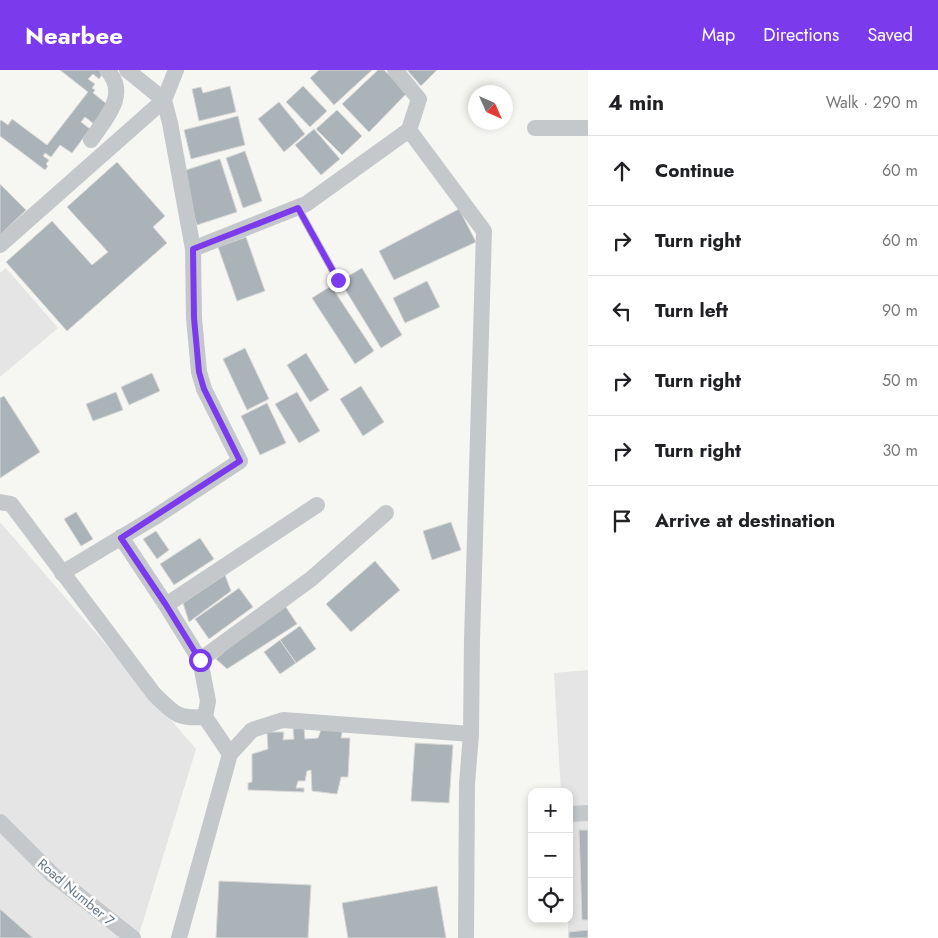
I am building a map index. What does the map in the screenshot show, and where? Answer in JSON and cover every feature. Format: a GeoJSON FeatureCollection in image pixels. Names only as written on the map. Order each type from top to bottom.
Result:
{"type":"FeatureCollection","features":[{"type":"Feature","properties":{"kind":"street"},"geometry":{"type":"LineString","coordinates":[[90,140],[116,101],[115,84],[107,70]]}},
{"type":"Feature","properties":{"kind":"street"},"geometry":{"type":"LineString","coordinates":[[62,573],[121,538],[240,461],[204,389],[199,372],[194,318],[193,249],[164,100],[127,70]]}},
{"type":"Feature","properties":{"kind":"street"},"geometry":{"type":"LineString","coordinates":[[0,245],[164,100],[176,70]]}},
{"type":"Feature","properties":{"kind":"street"},"geometry":{"type":"LineString","coordinates":[[193,249],[298,208],[345,177],[409,130],[419,99],[395,70]]}},
{"type":"Feature","properties":{"kind":"street"},"geometry":{"type":"LineString","coordinates":[[535,128],[588,128]]}},
{"type":"Feature","properties":{"kind":"street"},"geometry":{"type":"LineString","coordinates":[[409,130],[484,230],[471,734],[467,784],[466,938]]}},
{"type":"Feature","properties":{"kind":"street"},"geometry":{"type":"LineString","coordinates":[[0,502],[11,504],[154,694],[174,713],[186,718],[205,717]]}},
{"type":"Feature","properties":{"kind":"street"},"geometry":{"type":"LineString","coordinates":[[166,605],[317,505]]}},
{"type":"Feature","properties":{"kind":"street"},"geometry":{"type":"LineString","coordinates":[[200,660],[311,579],[386,513]]}},
{"type":"Feature","properties":{"kind":"street"},"geometry":{"type":"LineString","coordinates":[[121,538],[200,660],[208,701],[205,717],[230,754]]}},
{"type":"Feature","properties":{"kind":"street"},"geometry":{"type":"LineString","coordinates":[[179,938],[230,754],[252,730],[283,720],[471,734]]}},
{"type":"Feature","properties":{"kind":"street"},"geometry":{"type":"LineString","coordinates":[[573,814],[588,813]]}},
{"type":"Feature","properties":{"kind":"street","name":"Road Number 7"},"geometry":{"type":"LineString","coordinates":[[0,822],[53,876],[133,938]]}},
{"type":"Feature","properties":{"kind":"lane"},"geometry":{"type":"LineString","coordinates":[[298,208],[338,280]]}},
{"type":"Feature","properties":{"kind":"shaded area"},"geometry":{"type":"Polygon","coordinates":[[[6,268],[58,328],[0,377],[0,273],[6,268]]]}},
{"type":"Feature","properties":{"kind":"shaded area"},"geometry":{"type":"Polygon","coordinates":[[[0,522],[196,749],[138,938],[0,938],[0,522]]]}},
{"type":"Feature","properties":{"kind":"shaded area"},"geometry":{"type":"Polygon","coordinates":[[[588,670],[588,938],[568,938],[568,923],[573,923],[573,788],[561,788],[554,673],[588,670]]]}},
{"type":"Feature","properties":{"kind":"building"},"geometry":{"type":"Polygon","coordinates":[[[60,70],[100,70],[103,73],[99,79],[93,74],[88,79],[95,84],[92,88],[95,90],[93,93],[108,105],[94,124],[85,117],[81,122],[90,129],[72,153],[60,145],[51,157],[45,153],[43,156],[49,160],[45,170],[0,136],[0,121],[8,125],[12,119],[47,145],[88,92],[60,70]]]}},
{"type":"Feature","properties":{"kind":"building"},"geometry":{"type":"Polygon","coordinates":[[[319,70],[372,70],[334,105],[310,78],[319,70]]]}},
{"type":"Feature","properties":{"kind":"building"},"geometry":{"type":"Polygon","coordinates":[[[378,70],[384,70],[407,93],[369,132],[342,104],[378,70]]]}},
{"type":"Feature","properties":{"kind":"building"},"geometry":{"type":"Polygon","coordinates":[[[407,70],[437,70],[421,86],[407,70]]]}},
{"type":"Feature","properties":{"kind":"building"},"geometry":{"type":"Polygon","coordinates":[[[230,86],[236,112],[199,121],[192,89],[201,87],[203,93],[230,86]]]}},
{"type":"Feature","properties":{"kind":"building"},"geometry":{"type":"Polygon","coordinates":[[[303,86],[327,111],[310,127],[286,102],[303,86]]]}},
{"type":"Feature","properties":{"kind":"building"},"geometry":{"type":"Polygon","coordinates":[[[279,102],[305,134],[284,152],[258,119],[279,102]]]}},
{"type":"Feature","properties":{"kind":"building"},"geometry":{"type":"Polygon","coordinates":[[[337,110],[362,136],[342,155],[316,129],[337,110]]]}},
{"type":"Feature","properties":{"kind":"building"},"geometry":{"type":"Polygon","coordinates":[[[238,116],[245,145],[191,159],[184,130],[238,116]]]}},
{"type":"Feature","properties":{"kind":"building"},"geometry":{"type":"Polygon","coordinates":[[[314,129],[340,159],[321,175],[295,145],[314,129]]]}},
{"type":"Feature","properties":{"kind":"building"},"geometry":{"type":"Polygon","coordinates":[[[245,151],[262,201],[243,208],[226,158],[245,151]]]}},
{"type":"Feature","properties":{"kind":"building"},"geometry":{"type":"Polygon","coordinates":[[[220,159],[237,212],[197,225],[180,172],[220,159]]]}},
{"type":"Feature","properties":{"kind":"building"},"geometry":{"type":"Polygon","coordinates":[[[117,162],[165,216],[153,227],[167,243],[67,331],[6,262],[52,221],[92,265],[108,252],[67,207],[117,162]]]}},
{"type":"Feature","properties":{"kind":"building"},"geometry":{"type":"Polygon","coordinates":[[[0,184],[26,210],[0,235],[0,184]]]}},
{"type":"Feature","properties":{"kind":"building"},"geometry":{"type":"Polygon","coordinates":[[[459,209],[476,242],[394,280],[379,251],[459,209]]]}},
{"type":"Feature","properties":{"kind":"building"},"geometry":{"type":"Polygon","coordinates":[[[246,237],[265,291],[237,301],[218,247],[246,237]]]}},
{"type":"Feature","properties":{"kind":"building"},"geometry":{"type":"Polygon","coordinates":[[[362,268],[402,335],[381,348],[340,281],[362,268]]]}},
{"type":"Feature","properties":{"kind":"building"},"geometry":{"type":"Polygon","coordinates":[[[427,281],[440,307],[405,323],[393,298],[427,281]]]}},
{"type":"Feature","properties":{"kind":"building"},"geometry":{"type":"Polygon","coordinates":[[[331,286],[374,351],[355,364],[312,298],[331,286]]]}},
{"type":"Feature","properties":{"kind":"building"},"geometry":{"type":"Polygon","coordinates":[[[245,348],[269,399],[247,410],[223,359],[245,348]]]}},
{"type":"Feature","properties":{"kind":"building"},"geometry":{"type":"Polygon","coordinates":[[[306,353],[329,390],[310,402],[287,365],[306,353]]]}},
{"type":"Feature","properties":{"kind":"building"},"geometry":{"type":"Polygon","coordinates":[[[152,373],[160,391],[129,405],[121,387],[152,373]]]}},
{"type":"Feature","properties":{"kind":"building"},"geometry":{"type":"Polygon","coordinates":[[[361,386],[384,422],[363,436],[340,399],[361,386]]]}},
{"type":"Feature","properties":{"kind":"building"},"geometry":{"type":"Polygon","coordinates":[[[116,392],[123,410],[93,421],[86,404],[116,392]]]}},
{"type":"Feature","properties":{"kind":"building"},"geometry":{"type":"Polygon","coordinates":[[[297,392],[320,431],[299,443],[275,404],[297,392]]]}},
{"type":"Feature","properties":{"kind":"building"},"geometry":{"type":"Polygon","coordinates":[[[4,396],[40,452],[0,478],[0,398],[4,396]]]}},
{"type":"Feature","properties":{"kind":"building"},"geometry":{"type":"Polygon","coordinates":[[[267,403],[286,443],[260,455],[241,416],[267,403]]]}},
{"type":"Feature","properties":{"kind":"building"},"geometry":{"type":"Polygon","coordinates":[[[76,512],[93,539],[81,546],[64,519],[76,512]]]}},
{"type":"Feature","properties":{"kind":"building"},"geometry":{"type":"Polygon","coordinates":[[[451,522],[461,550],[432,560],[423,531],[451,522]]]}},
{"type":"Feature","properties":{"kind":"building"},"geometry":{"type":"Polygon","coordinates":[[[156,531],[169,550],[157,559],[143,539],[156,531]]]}},
{"type":"Feature","properties":{"kind":"building"},"geometry":{"type":"Polygon","coordinates":[[[200,538],[214,559],[174,585],[160,564],[200,538]]]}},
{"type":"Feature","properties":{"kind":"building"},"geometry":{"type":"Polygon","coordinates":[[[375,561],[400,590],[351,632],[326,604],[375,561]]]}},
{"type":"Feature","properties":{"kind":"building"},"geometry":{"type":"Polygon","coordinates":[[[225,575],[231,591],[189,622],[183,603],[225,575]]]}},
{"type":"Feature","properties":{"kind":"building"},"geometry":{"type":"Polygon","coordinates":[[[239,588],[253,607],[209,639],[195,619],[239,588]]]}},
{"type":"Feature","properties":{"kind":"building"},"geometry":{"type":"Polygon","coordinates":[[[282,601],[297,624],[227,669],[216,659],[282,601]]]}},
{"type":"Feature","properties":{"kind":"building"},"geometry":{"type":"Polygon","coordinates":[[[300,626],[316,649],[296,663],[280,640],[300,626]]]}},
{"type":"Feature","properties":{"kind":"building"},"geometry":{"type":"Polygon","coordinates":[[[280,640],[296,663],[280,674],[264,652],[280,640]]]}},
{"type":"Feature","properties":{"kind":"building"},"geometry":{"type":"Polygon","coordinates":[[[304,728],[305,739],[318,738],[321,730],[343,728],[341,738],[350,738],[348,777],[341,777],[337,794],[312,791],[311,770],[307,771],[305,781],[298,781],[296,788],[304,788],[304,792],[248,790],[248,783],[252,782],[252,754],[268,749],[267,732],[284,732],[283,740],[294,739],[293,729],[304,728]]]}},
{"type":"Feature","properties":{"kind":"building"},"geometry":{"type":"Polygon","coordinates":[[[415,743],[453,745],[449,803],[411,801],[415,743]]]}},
{"type":"Feature","properties":{"kind":"building"},"geometry":{"type":"Polygon","coordinates":[[[579,830],[588,830],[588,920],[582,920],[579,830]]]}},
{"type":"Feature","properties":{"kind":"building"},"geometry":{"type":"Polygon","coordinates":[[[219,881],[311,885],[308,938],[216,938],[219,881]]]}},
{"type":"Feature","properties":{"kind":"building"},"geometry":{"type":"Polygon","coordinates":[[[437,886],[446,938],[348,938],[342,903],[437,886]]]}},
{"type":"Feature","properties":{"kind":"building"},"geometry":{"type":"Polygon","coordinates":[[[0,909],[33,938],[0,938],[0,909]]]}},
{"type":"Feature","properties":{"kind":"building"},"geometry":{"type":"Polygon","coordinates":[[[588,930],[588,938],[569,938],[569,932],[588,930]]]}},
{"type":"Feature","properties":{"kind":"route"},"geometry":{"type":"LineString","coordinates":[[200,660],[121,538],[240,461],[204,389],[199,372],[194,318],[193,249],[298,208],[338,280]]}}]}
